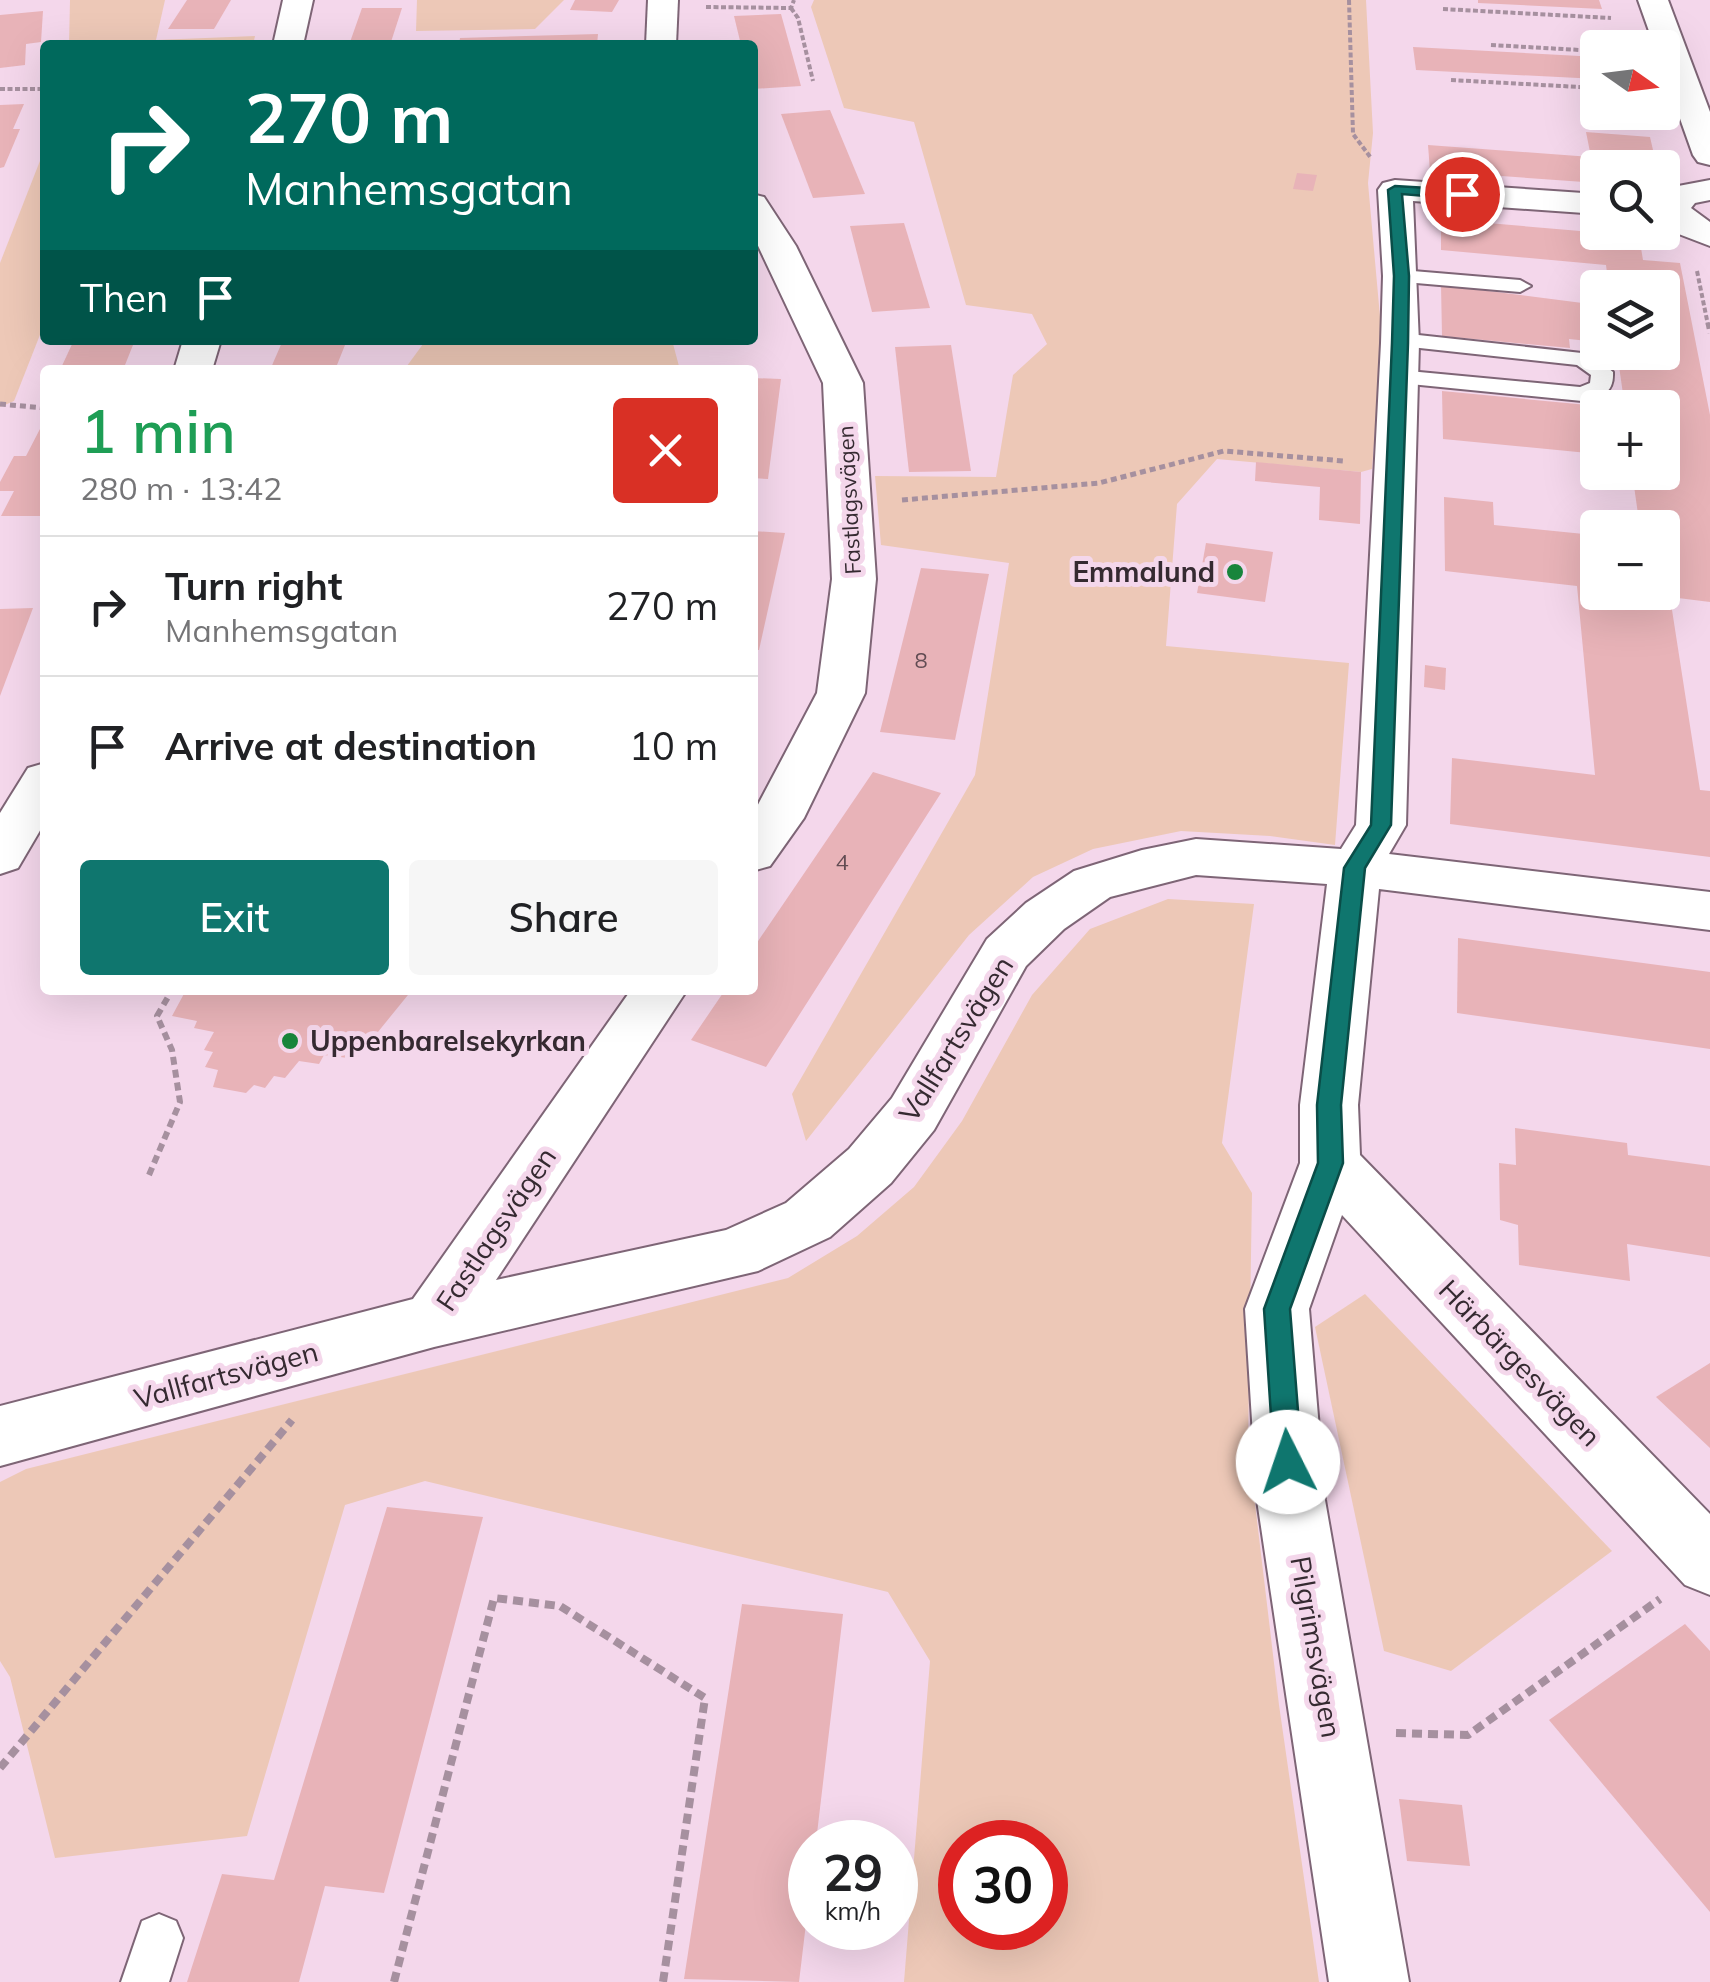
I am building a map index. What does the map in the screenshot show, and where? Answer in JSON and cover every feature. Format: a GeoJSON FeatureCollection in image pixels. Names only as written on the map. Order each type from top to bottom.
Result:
{"type":"FeatureCollection","features":[{"type":"Feature","properties":{"kind":"street"},"geometry":{"type":"LineString","coordinates":[[289,40],[298,0]]}},
{"type":"Feature","properties":{"kind":"street"},"geometry":{"type":"LineString","coordinates":[[1653,0],[1710,155]]}},
{"type":"Feature","properties":{"kind":"street"},"geometry":{"type":"LineString","coordinates":[[661,4],[662,40]]}},
{"type":"Feature","properties":{"kind":"street"},"geometry":{"type":"LineString","coordinates":[[1395,190],[1580,203]]}},
{"type":"Feature","properties":{"kind":"street","name":"Pilgrimsvägen"},"geometry":{"type":"LineString","coordinates":[[1370,1982],[1290,1500],[1277,1309],[1330,1163],[1329,1105],[1355,868],[1381,825],[1402,276],[1395,190]]}},
{"type":"Feature","properties":{"kind":"street"},"geometry":{"type":"LineString","coordinates":[[1680,197],[1710,190]]}},
{"type":"Feature","properties":{"kind":"street","name":"Fastlagsvägen"},"geometry":{"type":"LineString","coordinates":[[758,214],[778,246],[843,383],[854,579],[841,693],[786,806],[758,846]]}},
{"type":"Feature","properties":{"kind":"street"},"geometry":{"type":"LineString","coordinates":[[1680,219],[1710,235]]}},
{"type":"Feature","properties":{"kind":"street"},"geometry":{"type":"LineString","coordinates":[[0,856],[40,788]]}},
{"type":"Feature","properties":{"kind":"street","name":"Vallfartsvägen"},"geometry":{"type":"LineString","coordinates":[[0,1436],[434,1320],[736,1254],[808,1220],[870,1166],[913,1114],[1006,953],[1046,916],[1092,884],[1142,868],[1196,857],[1355,868],[1710,911]]}},
{"type":"Feature","properties":{"kind":"street","name":"Fastlagsvägen"},"geometry":{"type":"LineString","coordinates":[[434,1320],[657,995]]}},
{"type":"Feature","properties":{"kind":"street","name":"Härbärgesvägen"},"geometry":{"type":"LineString","coordinates":[[1330,1163],[1694,1574]]}},
{"type":"Feature","properties":{"kind":"lane"},"geometry":{"type":"LineString","coordinates":[[1402,276],[1520,286]]}},
{"type":"Feature","properties":{"kind":"lane"},"geometry":{"type":"LineString","coordinates":[[1396,400],[1582,394],[1602,387],[1602,372],[1582,359],[1400,340]]}},
{"type":"Feature","properties":{"kind":"lane"},"geometry":{"type":"LineString","coordinates":[[145,1982],[159,1938]]}},
{"type":"Feature","properties":{"kind":"path"},"geometry":{"type":"LineString","coordinates":[[790,8],[794,0]]}},
{"type":"Feature","properties":{"kind":"path"},"geometry":{"type":"LineString","coordinates":[[1350,0],[1353,134],[1395,190]]}},
{"type":"Feature","properties":{"kind":"path"},"geometry":{"type":"LineString","coordinates":[[661,4],[790,8],[798,18],[813,81]]}},
{"type":"Feature","properties":{"kind":"path"},"geometry":{"type":"LineString","coordinates":[[1443,8],[1623,18]]}},
{"type":"Feature","properties":{"kind":"path"},"geometry":{"type":"LineString","coordinates":[[1491,45],[1580,51]]}},
{"type":"Feature","properties":{"kind":"path"},"geometry":{"type":"LineString","coordinates":[[1451,80],[1580,87]]}},
{"type":"Feature","properties":{"kind":"path"},"geometry":{"type":"LineString","coordinates":[[0,89],[40,89]]}},
{"type":"Feature","properties":{"kind":"path"},"geometry":{"type":"LineString","coordinates":[[1696,269],[1710,332]]}},
{"type":"Feature","properties":{"kind":"path"},"geometry":{"type":"LineString","coordinates":[[0,404],[40,408]]}},
{"type":"Feature","properties":{"kind":"path"},"geometry":{"type":"LineString","coordinates":[[850,505],[1099,483],[1224,451],[1344,461]]}},
{"type":"Feature","properties":{"kind":"path"},"geometry":{"type":"LineString","coordinates":[[149,1175],[180,1102],[172,1050],[157,1016],[169,995]]}},
{"type":"Feature","properties":{"kind":"path"},"geometry":{"type":"LineString","coordinates":[[0,1768],[295,1416]]}},
{"type":"Feature","properties":{"kind":"path"},"geometry":{"type":"LineString","coordinates":[[1330,1731],[1468,1735],[1694,1574]]}},
{"type":"Feature","properties":{"kind":"path"},"geometry":{"type":"LineString","coordinates":[[394,1982],[494,1598],[560,1606],[706,1698],[663,1982]]}},
{"type":"Feature","properties":{"kind":"shaded area"},"geometry":{"type":"Polygon","coordinates":[[[70,0],[165,0],[156,40],[69,40],[70,0]]]}},
{"type":"Feature","properties":{"kind":"shaded area"},"geometry":{"type":"Polygon","coordinates":[[[417,0],[564,0],[535,29],[416,31],[417,0]]]}},
{"type":"Feature","properties":{"kind":"shaded area"},"geometry":{"type":"Polygon","coordinates":[[[814,0],[1366,0],[1373,133],[1368,183],[1382,339],[1372,469],[1361,472],[1217,459],[1177,504],[1166,646],[1349,663],[1335,845],[1270,836],[1181,831],[1093,849],[1033,877],[969,935],[806,1141],[792,1094],[975,775],[1009,563],[881,545],[875,476],[996,477],[1013,375],[1047,344],[1032,314],[966,305],[914,122],[844,108],[811,7],[814,0]]]}},
{"type":"Feature","properties":{"kind":"shaded area"},"geometry":{"type":"Polygon","coordinates":[[[255,36],[254,40],[156,40],[255,36]]]}},
{"type":"Feature","properties":{"kind":"shaded area"},"geometry":{"type":"Polygon","coordinates":[[[40,161],[40,335],[14,401],[0,407],[0,263],[40,161]]]}},
{"type":"Feature","properties":{"kind":"shaded area"},"geometry":{"type":"Polygon","coordinates":[[[422,345],[673,345],[679,365],[408,365],[422,345]]]}},
{"type":"Feature","properties":{"kind":"shaded area"},"geometry":{"type":"Polygon","coordinates":[[[1168,899],[1254,904],[1222,1143],[1252,1193],[1248,1445],[1279,1705],[1319,1982],[904,1982],[907,1950],[918,1950],[917,1820],[930,1661],[888,1592],[425,1481],[345,1505],[247,1836],[55,1858],[10,1677],[0,1661],[0,1482],[26,1469],[788,1278],[857,1236],[914,1187],[962,1121],[1032,995],[1090,929],[1168,899]]]}},
{"type":"Feature","properties":{"kind":"shaded area"},"geometry":{"type":"Polygon","coordinates":[[[1365,1294],[1612,1551],[1451,1671],[1384,1651],[1315,1327],[1365,1294]]]}},
{"type":"Feature","properties":{"kind":"building"},"geometry":{"type":"Polygon","coordinates":[[[187,0],[231,0],[214,29],[168,29],[187,0]]]}},
{"type":"Feature","properties":{"kind":"building"},"geometry":{"type":"Polygon","coordinates":[[[575,0],[619,0],[612,12],[570,10],[575,0]]]}},
{"type":"Feature","properties":{"kind":"building"},"geometry":{"type":"Polygon","coordinates":[[[1599,0],[1602,9],[1478,3],[1599,0]]]}},
{"type":"Feature","properties":{"kind":"building"},"geometry":{"type":"Polygon","coordinates":[[[362,8],[402,8],[392,40],[351,40],[362,8]]]}},
{"type":"Feature","properties":{"kind":"building"},"geometry":{"type":"Polygon","coordinates":[[[43,11],[41,40],[26,44],[25,65],[0,68],[0,15],[43,11]]]}},
{"type":"Feature","properties":{"kind":"building"},"geometry":{"type":"Polygon","coordinates":[[[781,14],[801,86],[758,89],[758,40],[740,40],[734,16],[781,14]]]}},
{"type":"Feature","properties":{"kind":"building"},"geometry":{"type":"Polygon","coordinates":[[[598,34],[597,40],[460,38],[598,34]]]}},
{"type":"Feature","properties":{"kind":"building"},"geometry":{"type":"Polygon","coordinates":[[[1413,47],[1580,56],[1580,78],[1416,70],[1413,47]]]}},
{"type":"Feature","properties":{"kind":"building"},"geometry":{"type":"Polygon","coordinates":[[[24,104],[13,129],[20,129],[4,167],[0,168],[0,105],[24,104]]]}},
{"type":"Feature","properties":{"kind":"building"},"geometry":{"type":"Polygon","coordinates":[[[830,110],[865,194],[813,198],[781,114],[830,110]]]}},
{"type":"Feature","properties":{"kind":"building"},"geometry":{"type":"Polygon","coordinates":[[[1586,132],[1650,137],[1653,150],[1590,150],[1586,132]]]}},
{"type":"Feature","properties":{"kind":"building"},"geometry":{"type":"Polygon","coordinates":[[[1428,145],[1580,156],[1580,182],[1430,171],[1428,145]]]}},
{"type":"Feature","properties":{"kind":"building"},"geometry":{"type":"Polygon","coordinates":[[[1297,173],[1317,175],[1313,191],[1293,189],[1297,173]]]}},
{"type":"Feature","properties":{"kind":"building"},"geometry":{"type":"Polygon","coordinates":[[[1441,219],[1580,231],[1580,250],[1641,250],[1643,260],[1680,263],[1710,415],[1710,602],[1680,598],[1680,510],[1637,510],[1635,490],[1680,490],[1680,390],[1622,390],[1620,370],[1680,370],[1680,270],[1607,270],[1606,265],[1441,250],[1441,219]]]}},
{"type":"Feature","properties":{"kind":"building"},"geometry":{"type":"Polygon","coordinates":[[[904,223],[930,308],[872,312],[850,226],[904,223]]]}},
{"type":"Feature","properties":{"kind":"building"},"geometry":{"type":"Polygon","coordinates":[[[1441,285],[1580,303],[1580,340],[1569,339],[1570,348],[1442,336],[1441,285]]]}},
{"type":"Feature","properties":{"kind":"building"},"geometry":{"type":"Polygon","coordinates":[[[72,345],[133,345],[125,365],[62,365],[72,345]]]}},
{"type":"Feature","properties":{"kind":"building"},"geometry":{"type":"Polygon","coordinates":[[[281,345],[345,345],[337,365],[272,365],[281,345]]]}},
{"type":"Feature","properties":{"kind":"building"},"geometry":{"type":"Polygon","coordinates":[[[951,345],[971,471],[909,472],[895,347],[951,345]]]}},
{"type":"Feature","properties":{"kind":"building"},"geometry":{"type":"Polygon","coordinates":[[[758,378],[781,379],[768,479],[758,478],[758,378]]]}},
{"type":"Feature","properties":{"kind":"building"},"geometry":{"type":"Polygon","coordinates":[[[1442,391],[1580,404],[1580,452],[1443,439],[1442,391]]]}},
{"type":"Feature","properties":{"kind":"building"},"geometry":{"type":"Polygon","coordinates":[[[40,429],[40,516],[1,516],[14,491],[0,491],[0,482],[14,456],[26,456],[40,429]]]}},
{"type":"Feature","properties":{"kind":"building"},"geometry":{"type":"Polygon","coordinates":[[[1256,462],[1361,472],[1360,524],[1319,520],[1320,487],[1255,481],[1256,462]]]}},
{"type":"Feature","properties":{"kind":"building"},"geometry":{"type":"Polygon","coordinates":[[[1444,497],[1493,502],[1494,525],[1580,534],[1580,610],[1672,610],[1700,790],[1710,791],[1710,857],[1450,824],[1452,758],[1595,775],[1577,586],[1445,571],[1444,497]]]}},
{"type":"Feature","properties":{"kind":"building"},"geometry":{"type":"Polygon","coordinates":[[[758,531],[785,533],[759,650],[758,531]]]}},
{"type":"Feature","properties":{"kind":"building","name":"Emmalund"},"geometry":{"type":"Polygon","coordinates":[[[1206,543],[1273,552],[1265,602],[1197,593],[1206,543]]]}},
{"type":"Feature","properties":{"kind":"building"},"geometry":{"type":"Polygon","coordinates":[[[921,568],[989,574],[955,740],[880,732],[921,568]]]}},
{"type":"Feature","properties":{"kind":"building"},"geometry":{"type":"Polygon","coordinates":[[[33,608],[0,696],[0,609],[33,608]]]}},
{"type":"Feature","properties":{"kind":"building"},"geometry":{"type":"Polygon","coordinates":[[[1425,665],[1446,668],[1445,690],[1424,687],[1425,665]]]}},
{"type":"Feature","properties":{"kind":"building"},"geometry":{"type":"Polygon","coordinates":[[[873,772],[941,793],[766,1067],[691,1040],[722,995],[758,995],[758,941],[873,772]]]}},
{"type":"Feature","properties":{"kind":"building"},"geometry":{"type":"Polygon","coordinates":[[[1458,938],[1710,972],[1710,1049],[1457,1013],[1458,938]]]}},
{"type":"Feature","properties":{"kind":"building","name":"Uppenbarelsekyrkan"},"geometry":{"type":"Polygon","coordinates":[[[183,995],[408,995],[356,1059],[324,1055],[319,1064],[299,1061],[285,1078],[274,1076],[265,1088],[254,1085],[246,1093],[213,1087],[218,1070],[205,1067],[213,1052],[204,1050],[214,1032],[194,1028],[197,1021],[172,1016],[183,995]]]}},
{"type":"Feature","properties":{"kind":"building"},"geometry":{"type":"Polygon","coordinates":[[[1515,1128],[1627,1143],[1628,1155],[1710,1166],[1710,1257],[1627,1244],[1630,1281],[1519,1265],[1518,1225],[1500,1220],[1499,1163],[1516,1165],[1515,1128]]]}},
{"type":"Feature","properties":{"kind":"building"},"geometry":{"type":"Polygon","coordinates":[[[1710,1363],[1710,1448],[1656,1397],[1710,1363]]]}},
{"type":"Feature","properties":{"kind":"building"},"geometry":{"type":"Polygon","coordinates":[[[387,1507],[483,1517],[384,1893],[325,1886],[299,1982],[187,1982],[222,1874],[274,1880],[387,1507]]]}},
{"type":"Feature","properties":{"kind":"building"},"geometry":{"type":"Polygon","coordinates":[[[742,1604],[843,1614],[819,1820],[788,1820],[788,1950],[803,1950],[799,1982],[684,1979],[742,1604]]]}},
{"type":"Feature","properties":{"kind":"building"},"geometry":{"type":"Polygon","coordinates":[[[1685,1624],[1710,1651],[1710,1912],[1549,1720],[1685,1624]]]}},
{"type":"Feature","properties":{"kind":"building"},"geometry":{"type":"Polygon","coordinates":[[[1399,1799],[1462,1805],[1470,1866],[1407,1861],[1399,1799]]]}},
{"type":"Feature","properties":{"kind":"place","name":"Emmalund"},"geometry":{"type":"Point","coordinates":[1235,572]}},
{"type":"Feature","properties":{"kind":"place","name":"Uppenbarelsekyrkan"},"geometry":{"type":"Point","coordinates":[290,1041]}},
{"type":"Feature","properties":{"kind":"route"},"geometry":{"type":"LineString","coordinates":[[1288,1462],[1277,1309],[1330,1163],[1329,1105],[1355,868],[1381,825],[1402,276],[1395,190],[1462,194]]}}]}
